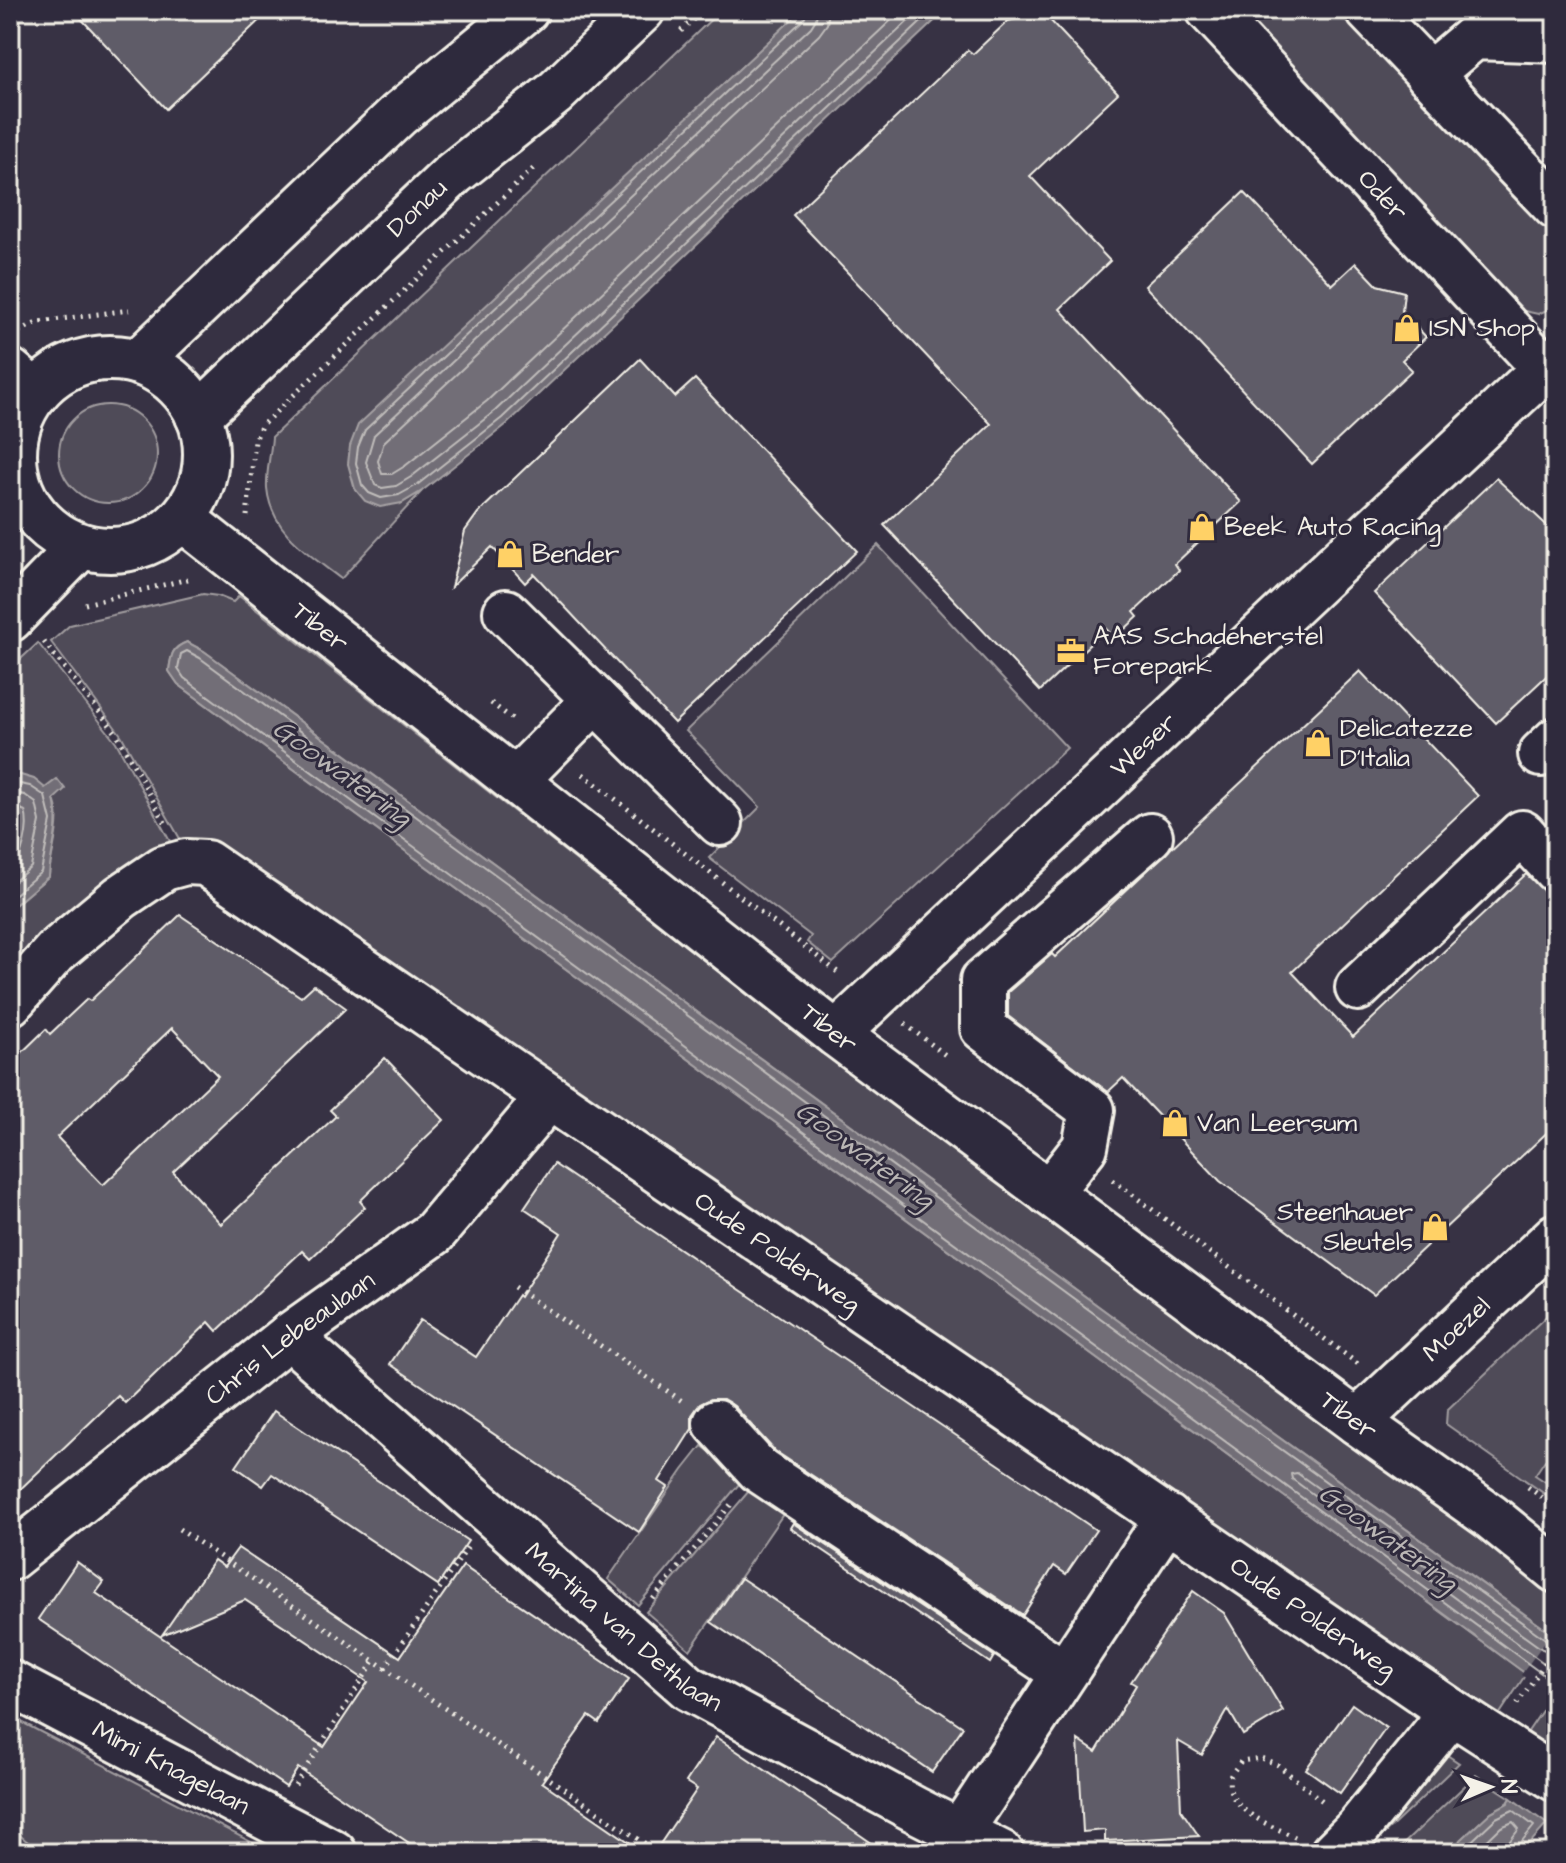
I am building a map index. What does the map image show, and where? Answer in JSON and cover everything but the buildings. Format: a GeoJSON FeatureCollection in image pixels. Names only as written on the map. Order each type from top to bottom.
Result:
{"type":"FeatureCollection","features":[{"type":"Feature","properties":{"kind":"street"},"geometry":{"type":"LineString","coordinates":[[138,362],[398,115],[526,10]]}},
{"type":"Feature","properties":{"kind":"street","name":"Donau"},"geometry":{"type":"LineString","coordinates":[[198,416],[453,174],[554,94],[642,10]]}},
{"type":"Feature","properties":{"kind":"street","name":"Oder"},"geometry":{"type":"LineString","coordinates":[[1209,10],[1552,369]]}},
{"type":"Feature","properties":{"kind":"street"},"geometry":{"type":"LineString","coordinates":[[1368,10],[1556,207]]}},
{"type":"Feature","properties":{"kind":"street"},"geometry":{"type":"LineString","coordinates":[[1429,75],[1474,37],[1556,40]]}},
{"type":"Feature","properties":{"kind":"street"},"geometry":{"type":"LineString","coordinates":[[110,358],[138,362],[163,374],[184,392],[198,416],[205,441],[205,467],[198,493],[182,518],[164,534],[138,546],[110,551],[81,546],[57,535],[16,500],[15,441],[22,416],[23,382],[57,374],[82,362],[110,358]]}},
{"type":"Feature","properties":{"kind":"street","name":"Weser"},"geometry":{"type":"LineString","coordinates":[[836,1034],[1552,369]]}},
{"type":"Feature","properties":{"kind":"street","name":"Tiber"},"geometry":{"type":"LineString","coordinates":[[182,518],[836,1034],[1357,1422],[1491,1517],[1556,1570]]}},
{"type":"Feature","properties":{"kind":"street"},"geometry":{"type":"LineString","coordinates":[[24,627],[81,546]]}},
{"type":"Feature","properties":{"kind":"street"},"geometry":{"type":"LineString","coordinates":[[506,612],[720,823]]}},
{"type":"Feature","properties":{"kind":"street"},"geometry":{"type":"LineString","coordinates":[[515,781],[595,700]]}},
{"type":"Feature","properties":{"kind":"street"},"geometry":{"type":"LineString","coordinates":[[1358,988],[1522,833],[1556,870]]}},
{"type":"Feature","properties":{"kind":"street"},"geometry":{"type":"LineString","coordinates":[[1049,1193],[1085,1147],[1092,1110],[983,1028],[983,981],[1150,836]]}},
{"type":"Feature","properties":{"kind":"street"},"geometry":{"type":"LineString","coordinates":[[1038,845],[1086,892]]}},
{"type":"Feature","properties":{"kind":"street","name":"Oude Polderweg"},"geometry":{"type":"LineString","coordinates":[[179,864],[206,863],[1452,1712],[1556,1779]]}},
{"type":"Feature","properties":{"kind":"street"},"geometry":{"type":"LineString","coordinates":[[10,1003],[55,952],[121,897],[164,868],[179,864]]}},
{"type":"Feature","properties":{"kind":"street","name":"Chris Lebeaulaan"},"geometry":{"type":"LineString","coordinates":[[10,1558],[289,1336],[434,1233],[549,1097]]}},
{"type":"Feature","properties":{"kind":"street","name":"Moezel"},"geometry":{"type":"LineString","coordinates":[[1357,1422],[1556,1236]]}},
{"type":"Feature","properties":{"kind":"street","name":"Martina van Dethlaan"},"geometry":{"type":"LineString","coordinates":[[289,1336],[689,1688],[1001,1853]]}},
{"type":"Feature","properties":{"kind":"street"},"geometry":{"type":"LineString","coordinates":[[716,1423],[759,1470],[1064,1673]]}},
{"type":"Feature","properties":{"kind":"street"},"geometry":{"type":"LineString","coordinates":[[960,1832],[1168,1517]]}},
{"type":"Feature","properties":{"kind":"street","name":"Tiber"},"geometry":{"type":"LineString","coordinates":[[1491,1517],[1556,1541]]}},
{"type":"Feature","properties":{"kind":"street","name":"Mimi Knagelaan"},"geometry":{"type":"LineString","coordinates":[[10,1683],[334,1853]]}},
{"type":"Feature","properties":{"kind":"street"},"geometry":{"type":"LineString","coordinates":[[1331,1841],[1452,1712]]}},
{"type":"Feature","properties":{"kind":"path"},"geometry":{"type":"LineString","coordinates":[[680,31],[703,10]]}},
{"type":"Feature","properties":{"kind":"path","name":"Donau"},"geometry":{"type":"LineString","coordinates":[[278,410],[545,159]]}},
{"type":"Feature","properties":{"kind":"path"},"geometry":{"type":"LineString","coordinates":[[11,339],[23,326],[34,323],[140,308]]}},
{"type":"Feature","properties":{"kind":"path"},"geometry":{"type":"LineString","coordinates":[[24,627],[116,733],[177,845],[179,864]]}},
{"type":"Feature","properties":{"kind":"path"},"geometry":{"type":"LineString","coordinates":[[514,1287],[716,1423]]}},
{"type":"Feature","properties":{"kind":"path"},"geometry":{"type":"LineString","coordinates":[[626,1631],[759,1470]]}},
{"type":"Feature","properties":{"kind":"path"},"geometry":{"type":"LineString","coordinates":[[385,1668],[491,1514]]}},
{"type":"Feature","properties":{"kind":"path"},"geometry":{"type":"LineString","coordinates":[[179,1529],[659,1853]]}},
{"type":"Feature","properties":{"kind":"path"},"geometry":{"type":"LineString","coordinates":[[1512,1711],[1556,1647]]}},
{"type":"Feature","properties":{"kind":"path"},"geometry":{"type":"LineString","coordinates":[[272,1821],[374,1661]]}},
{"type":"Feature","properties":{"kind":"path"},"geometry":{"type":"LineString","coordinates":[[1261,1758],[1278,1765],[1331,1841],[1243,1810],[1231,1793],[1230,1776],[1241,1761],[1261,1758]]}},
{"type":"Feature","properties":{"kind":"shaded area"},"geometry":{"type":"Polygon","coordinates":[[[721,10],[802,10],[518,277],[402,503],[422,491],[341,579],[294,541],[276,517],[267,488],[272,437],[721,10]]]}},
{"type":"Feature","properties":{"kind":"shaded area"},"geometry":{"type":"Polygon","coordinates":[[[1231,10],[1341,10],[1556,239],[1556,306],[1538,314],[1515,309],[1231,10]]]}},
{"type":"Feature","properties":{"kind":"shaded area"},"geometry":{"type":"Polygon","coordinates":[[[108,405],[135,413],[149,427],[157,454],[149,481],[135,495],[108,503],[81,495],[67,481],[59,454],[67,427],[81,413],[108,405]]]}},
{"type":"Feature","properties":{"kind":"shaded area"},"geometry":{"type":"Polygon","coordinates":[[[878,545],[1067,748],[833,963],[807,942],[811,936],[709,858],[760,807],[686,731],[878,545]]]}},
{"type":"Feature","properties":{"kind":"shaded area"},"geometry":{"type":"Polygon","coordinates":[[[203,594],[233,602],[239,596],[822,1053],[1343,1439],[1556,1587],[1556,1626],[1551,1633],[1213,1390],[204,651],[187,642],[175,650],[169,671],[178,684],[1526,1674],[1497,1718],[183,844],[121,735],[51,642],[70,625],[203,594]]]}},
{"type":"Feature","properties":{"kind":"shaded area"},"geometry":{"type":"Polygon","coordinates":[[[38,643],[116,742],[172,845],[10,972],[10,909],[49,876],[57,828],[56,805],[51,795],[36,783],[14,773],[10,775],[10,669],[38,643]]]}},
{"type":"Feature","properties":{"kind":"shaded area"},"geometry":{"type":"Polygon","coordinates":[[[1556,1307],[1556,1467],[1545,1460],[1535,1475],[1556,1489],[1556,1502],[1446,1424],[1447,1410],[1556,1307]]]}},
{"type":"Feature","properties":{"kind":"shaded area"},"geometry":{"type":"Polygon","coordinates":[[[702,1446],[745,1477],[638,1605],[608,1579],[702,1446]]]}},
{"type":"Feature","properties":{"kind":"shaded area"},"geometry":{"type":"Polygon","coordinates":[[[754,1485],[788,1507],[690,1650],[646,1612],[754,1485]]]}},
{"type":"Feature","properties":{"kind":"shaded area"},"geometry":{"type":"Polygon","coordinates":[[[1556,1694],[1556,1757],[1525,1736],[1556,1694]]]}},
{"type":"Feature","properties":{"kind":"shaded area"},"geometry":{"type":"Polygon","coordinates":[[[10,1716],[272,1853],[41,1853],[10,1827],[10,1716]]]}},
{"type":"Feature","properties":{"kind":"shaded area"},"geometry":{"type":"Polygon","coordinates":[[[1441,1751],[1459,1763],[1364,1853],[1441,1751]]]}},
{"type":"Feature","properties":{"kind":"shaded area"},"geometry":{"type":"Polygon","coordinates":[[[1476,1775],[1511,1798],[1508,1803],[1491,1812],[1447,1853],[1394,1853],[1476,1775]]]}},
{"type":"Feature","properties":{"kind":"water"},"geometry":{"type":"Polygon","coordinates":[[[802,10],[946,10],[507,424],[422,491],[402,503],[380,507],[365,501],[355,489],[348,464],[350,446],[358,425],[802,10]]]}},
{"type":"Feature","properties":{"kind":"water","name":"Goowatering"},"geometry":{"type":"Polygon","coordinates":[[[187,642],[204,651],[1213,1390],[1556,1637],[1526,1674],[178,684],[169,671],[170,661],[175,650],[187,642]]]}},
{"type":"Feature","properties":{"kind":"water"},"geometry":{"type":"Polygon","coordinates":[[[14,773],[34,779],[45,788],[57,779],[65,789],[54,799],[56,829],[49,876],[10,909],[10,775],[14,773]]]}},
{"type":"Feature","properties":{"kind":"water"},"geometry":{"type":"Polygon","coordinates":[[[1511,1798],[1547,1824],[1521,1853],[1447,1853],[1491,1812],[1511,1798]]]}},
{"type":"Feature","properties":{"kind":"pier"},"geometry":{"type":"Polygon","coordinates":[[[1553,1630],[1556,1632],[1556,1698],[1521,1675],[1553,1630]]]}},
{"type":"Feature","properties":{"kind":"place","name":"ISN Shop"},"geometry":{"type":"Point","coordinates":[1407,328]}},
{"type":"Feature","properties":{"kind":"place","name":"Beek Auto Racing"},"geometry":{"type":"Point","coordinates":[1202,527]}},
{"type":"Feature","properties":{"kind":"place","name":"Bender"},"geometry":{"type":"Point","coordinates":[510,554]}},
{"type":"Feature","properties":{"kind":"place","name":"AAS Schadeherstel Forepark"},"geometry":{"type":"Point","coordinates":[1071,651]}},
{"type":"Feature","properties":{"kind":"place","name":"Delicatezze D'Italia"},"geometry":{"type":"Point","coordinates":[1318,743]}},
{"type":"Feature","properties":{"kind":"place","name":"Van Leersum"},"geometry":{"type":"Point","coordinates":[1175,1123]}},
{"type":"Feature","properties":{"kind":"place","name":"Steenhauer Sleutels"},"geometry":{"type":"Point","coordinates":[1435,1227]}}]}
